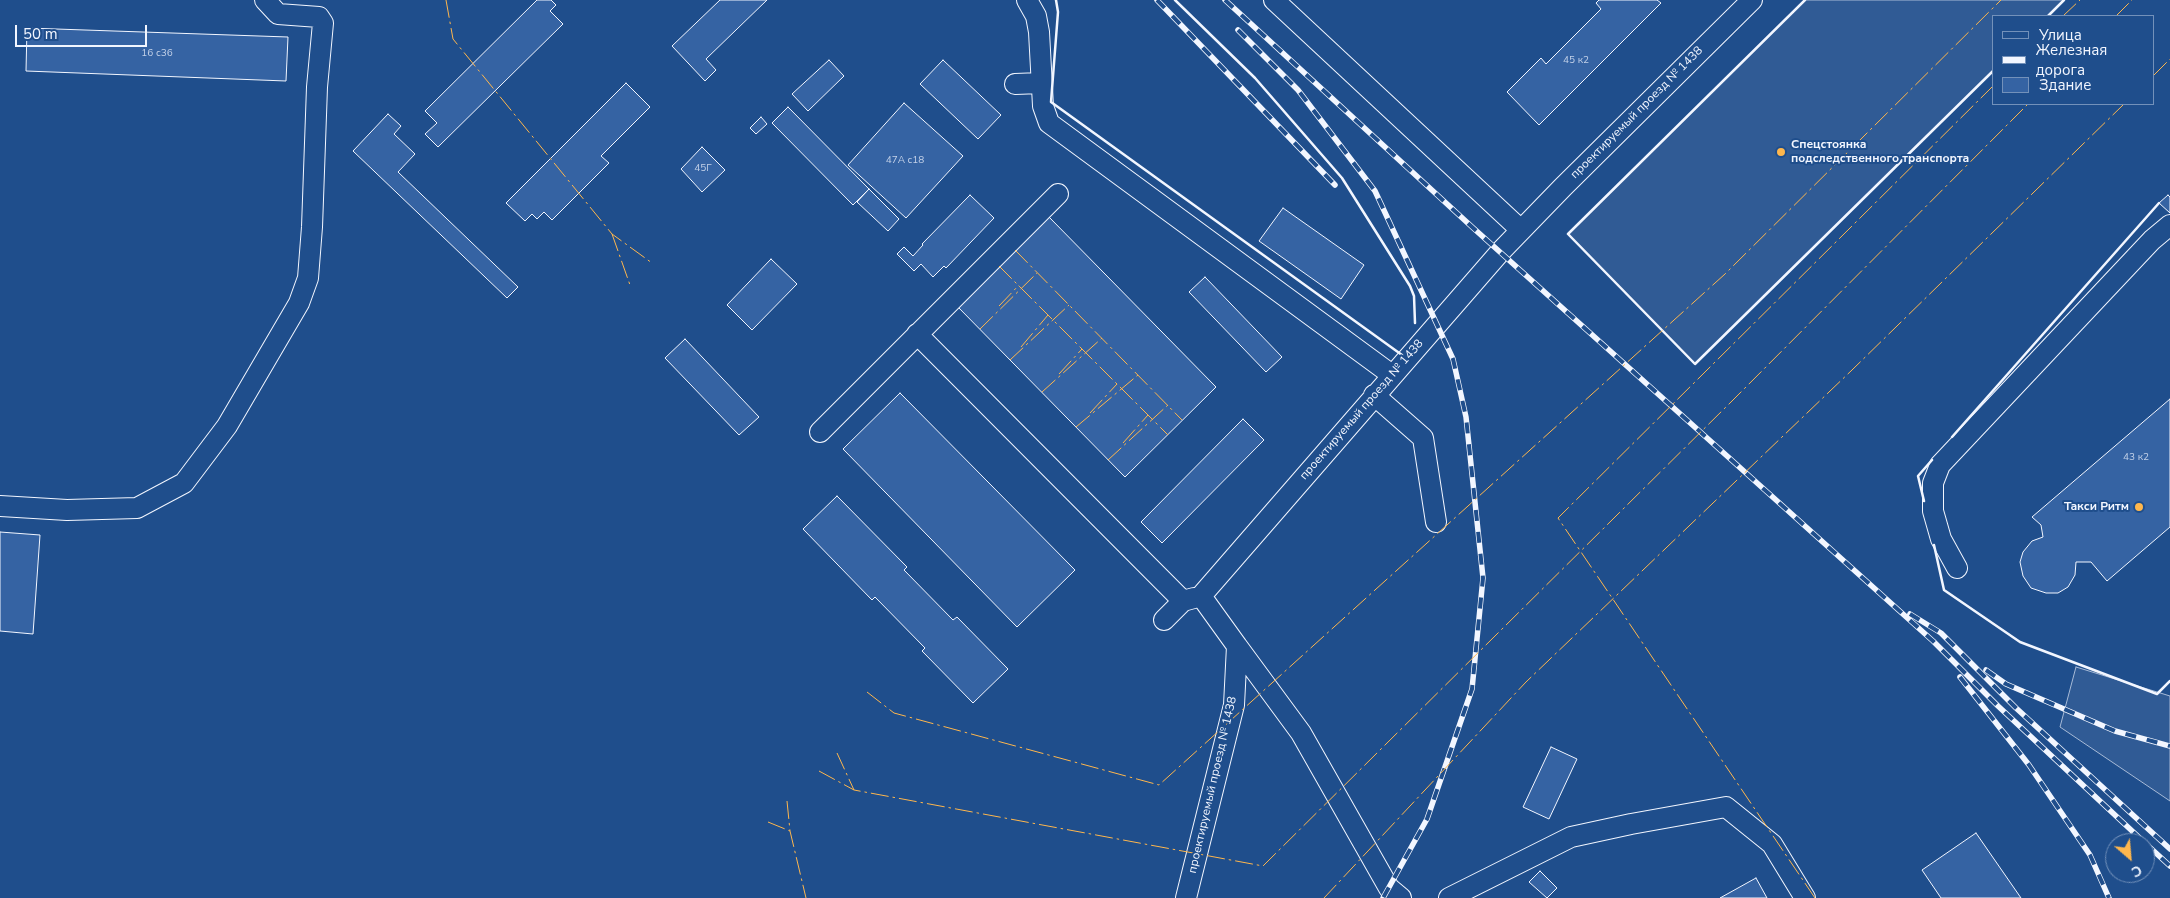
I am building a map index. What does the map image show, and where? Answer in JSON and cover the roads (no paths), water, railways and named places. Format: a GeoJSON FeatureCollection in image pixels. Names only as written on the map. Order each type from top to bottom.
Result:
{"type":"FeatureCollection","features":[{"type":"Feature","properties":{"kind":"street"},"geometry":{"type":"LineString","coordinates":[[0,506],[67,510],[137,508],[184,483],[227,426],[299,302],[308,278],[311,244],[317,87],[323,23],[319,17],[278,14],[264,0]]}},
{"type":"Feature","properties":{"kind":"street"},"geometry":{"type":"LineString","coordinates":[[1027,0],[1036,16],[1039,32],[1042,106],[1049,123],[1392,375]]}},
{"type":"Feature","properties":{"kind":"street"},"geometry":{"type":"LineString","coordinates":[[1274,0],[1521,230]]}},
{"type":"Feature","properties":{"kind":"street","name":"проектируемый проезд № 1438"},"geometry":{"type":"LineString","coordinates":[[1164,620],[1192,598],[1374,396],[1392,375],[1423,330],[1752,0]]}},
{"type":"Feature","properties":{"kind":"street"},"geometry":{"type":"LineString","coordinates":[[1015,84],[1041,83]]}},
{"type":"Feature","properties":{"kind":"street"},"geometry":{"type":"LineString","coordinates":[[820,432],[1058,194]]}},
{"type":"Feature","properties":{"kind":"street"},"geometry":{"type":"LineString","coordinates":[[1957,568],[1941,540],[1933,512],[1933,483],[1940,465],[2152,240],[2170,225]]}},
{"type":"Feature","properties":{"kind":"street"},"geometry":{"type":"LineString","coordinates":[[917,334],[1192,598],[1237,646],[1301,733],[1389,888],[1401,898]]}},
{"type":"Feature","properties":{"kind":"street"},"geometry":{"type":"LineString","coordinates":[[1374,396],[1423,438],[1436,522]]}},
{"type":"Feature","properties":{"kind":"street","name":"проектируемый проезд № 1438"},"geometry":{"type":"LineString","coordinates":[[1186,898],[1234,705],[1237,646]]}},
{"type":"Feature","properties":{"kind":"street"},"geometry":{"type":"LineString","coordinates":[[1449,898],[1571,837],[1726,807],[1772,844],[1805,898]]}},
{"type":"Feature","properties":{"kind":"railway"},"geometry":{"type":"LineString","coordinates":[[1157,0],[1335,185]]}},
{"type":"Feature","properties":{"kind":"railway"},"geometry":{"type":"LineString","coordinates":[[1225,0],[1471,226],[1933,641],[1998,706],[2134,833]]}},
{"type":"Feature","properties":{"kind":"railway"},"geometry":{"type":"LineString","coordinates":[[1238,30],[1298,90],[1375,191],[1453,359],[1466,417],[1483,578],[1472,689],[1427,819],[1383,898]]}},
{"type":"Feature","properties":{"kind":"railway"},"geometry":{"type":"LineString","coordinates":[[1910,614],[1941,633],[2016,708],[2170,849]]}},
{"type":"Feature","properties":{"kind":"railway"},"geometry":{"type":"LineString","coordinates":[[1986,670],[2006,684],[2115,731],[2170,746]]}},
{"type":"Feature","properties":{"kind":"railway"},"geometry":{"type":"LineString","coordinates":[[1960,677],[2029,765],[2090,855],[2109,898]]}},
{"type":"Feature","properties":{"kind":"railway"},"geometry":{"type":"LineString","coordinates":[[2155,852],[2170,866]]}},
{"type":"Feature","properties":{"kind":"place","name":"Спецстоянка подследственного транспорта"},"geometry":{"type":"Point","coordinates":[1781,152]}},
{"type":"Feature","properties":{"kind":"place","name":"Такси Ритм"},"geometry":{"type":"Point","coordinates":[2139,507]}}]}
